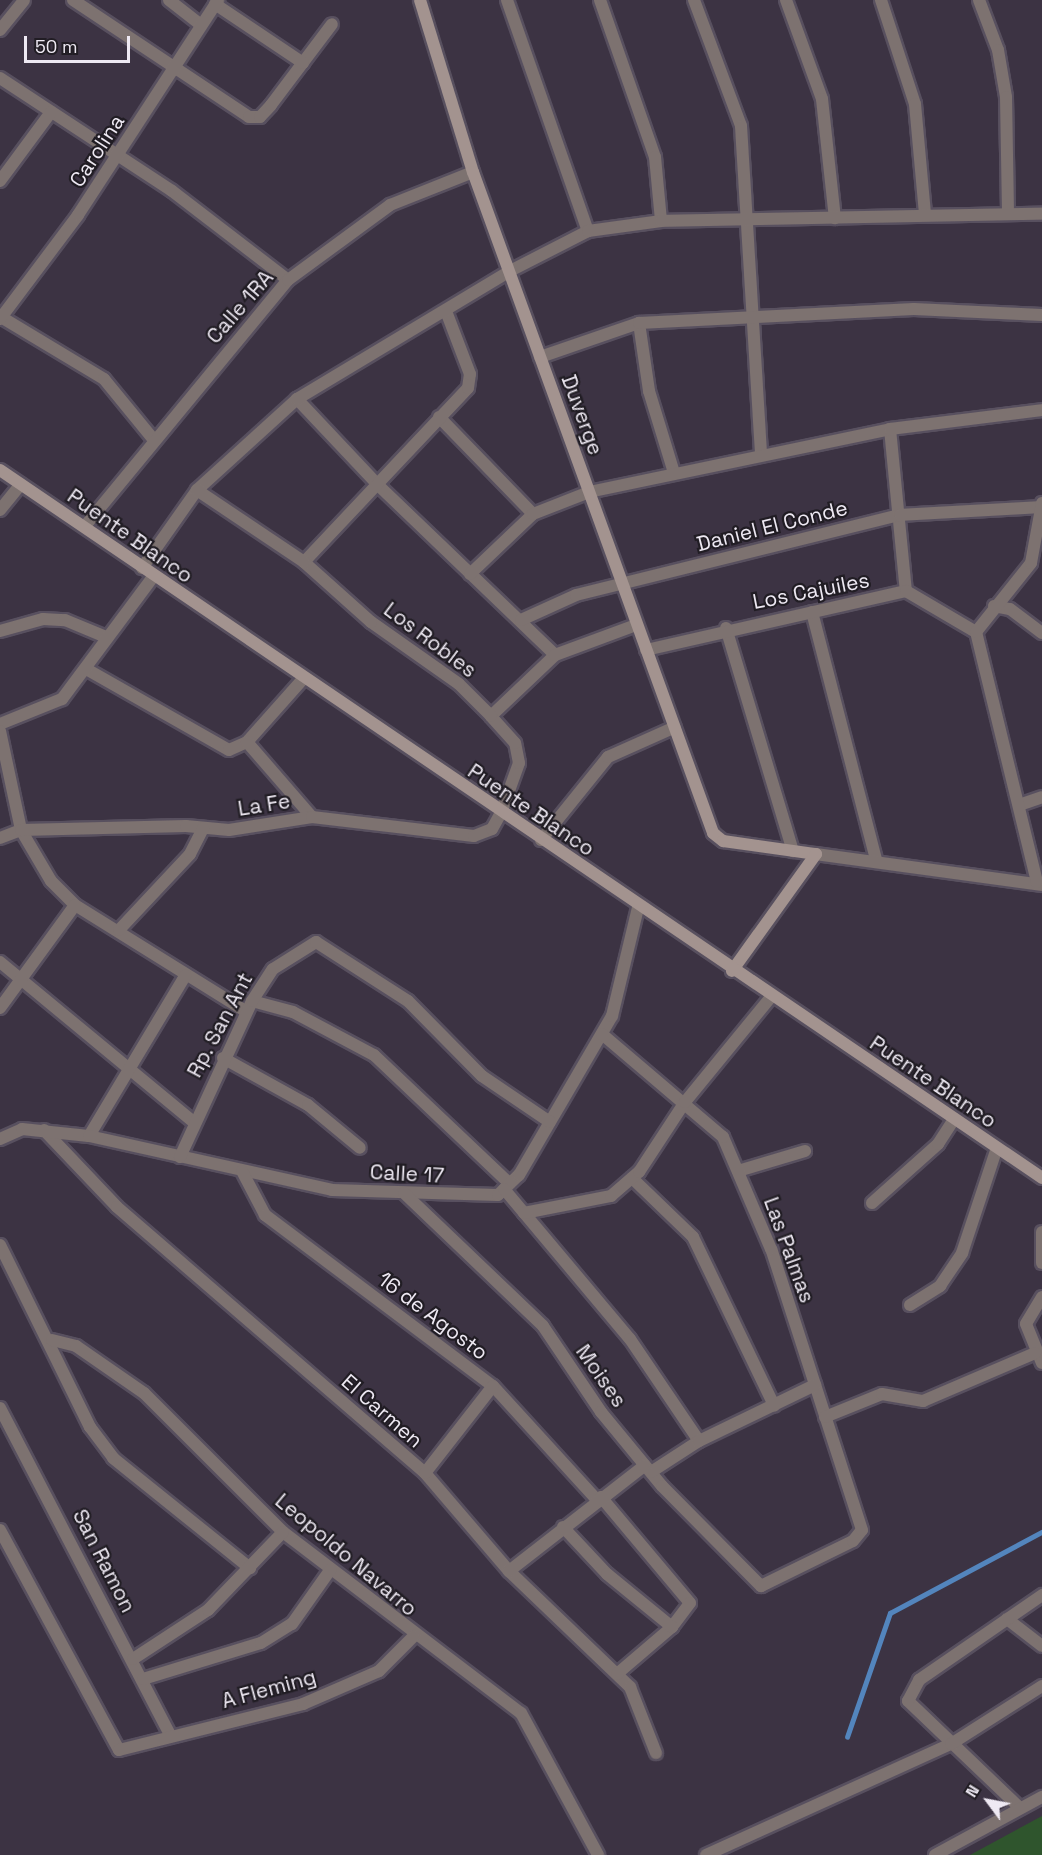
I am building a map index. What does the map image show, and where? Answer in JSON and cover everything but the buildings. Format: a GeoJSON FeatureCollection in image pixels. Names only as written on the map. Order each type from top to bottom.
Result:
{"type":"FeatureCollection","features":[{"type":"Feature","properties":{"kind":"street"},"geometry":{"type":"LineString","coordinates":[[0,30],[24,0]]}},
{"type":"Feature","properties":{"kind":"street"},"geometry":{"type":"LineString","coordinates":[[73,0],[172,69],[249,117],[260,117],[332,24]]}},
{"type":"Feature","properties":{"kind":"street"},"geometry":{"type":"LineString","coordinates":[[170,0],[200,24]]}},
{"type":"Feature","properties":{"kind":"street","name":"Duverge"},"geometry":{"type":"LineString","coordinates":[[420,0],[473,172],[621,585],[718,838],[793,851]]}},
{"type":"Feature","properties":{"kind":"street"},"geometry":{"type":"LineString","coordinates":[[507,0],[588,231]]}},
{"type":"Feature","properties":{"kind":"street"},"geometry":{"type":"LineString","coordinates":[[600,0],[655,157],[661,221]]}},
{"type":"Feature","properties":{"kind":"street"},"geometry":{"type":"LineString","coordinates":[[694,0],[741,126],[760,454]]}},
{"type":"Feature","properties":{"kind":"street"},"geometry":{"type":"LineString","coordinates":[[786,0],[822,99],[835,218]]}},
{"type":"Feature","properties":{"kind":"street"},"geometry":{"type":"LineString","coordinates":[[881,0],[915,104],[925,214]]}},
{"type":"Feature","properties":{"kind":"street"},"geometry":{"type":"LineString","coordinates":[[979,0],[998,50],[1006,97],[1008,212]]}},
{"type":"Feature","properties":{"kind":"street"},"geometry":{"type":"LineString","coordinates":[[217,2],[303,63]]}},
{"type":"Feature","properties":{"kind":"street","name":"Carolina"},"geometry":{"type":"LineString","coordinates":[[1,318],[119,154],[200,24],[217,2]]}},
{"type":"Feature","properties":{"kind":"street"},"geometry":{"type":"LineString","coordinates":[[0,78],[119,154],[288,280]]}},
{"type":"Feature","properties":{"kind":"street"},"geometry":{"type":"LineString","coordinates":[[0,181],[51,112]]}},
{"type":"Feature","properties":{"kind":"street","name":"Calle 1RA"},"geometry":{"type":"LineString","coordinates":[[85,526],[288,280],[390,206],[473,172]]}},
{"type":"Feature","properties":{"kind":"street"},"geometry":{"type":"LineString","coordinates":[[141,568],[197,490],[297,399],[510,271],[588,231],[661,221],[1008,212],[1042,214]]}},
{"type":"Feature","properties":{"kind":"street"},"geometry":{"type":"LineString","coordinates":[[540,357],[639,323],[752,320],[914,309],[1042,315]]}},
{"type":"Feature","properties":{"kind":"street"},"geometry":{"type":"LineString","coordinates":[[304,562],[378,485],[471,382],[446,311]]}},
{"type":"Feature","properties":{"kind":"street"},"geometry":{"type":"LineString","coordinates":[[1,318],[104,379],[154,440]]}},
{"type":"Feature","properties":{"kind":"street"},"geometry":{"type":"LineString","coordinates":[[639,323],[649,391],[674,473]]}},
{"type":"Feature","properties":{"kind":"street"},"geometry":{"type":"LineString","coordinates":[[297,399],[378,485],[555,655]]}},
{"type":"Feature","properties":{"kind":"street"},"geometry":{"type":"LineString","coordinates":[[470,574],[533,514],[589,492],[760,454],[890,429],[1042,411]]}},
{"type":"Feature","properties":{"kind":"street"},"geometry":{"type":"LineString","coordinates":[[439,417],[533,514]]}},
{"type":"Feature","properties":{"kind":"street"},"geometry":{"type":"LineString","coordinates":[[726,627],[793,851],[1040,883],[1022,804],[976,632],[906,591],[890,429]]}},
{"type":"Feature","properties":{"kind":"street","name":"Puente Blanco"},"geometry":{"type":"LineString","coordinates":[[0,470],[85,526],[153,577],[638,908],[1042,1178]]}},
{"type":"Feature","properties":{"kind":"street"},"geometry":{"type":"LineString","coordinates":[[0,510],[21,484]]}},
{"type":"Feature","properties":{"kind":"street","name":"Los Robles"},"geometry":{"type":"LineString","coordinates":[[197,490],[304,562],[371,622],[459,684],[491,716],[515,743],[519,763],[501,813]]}},
{"type":"Feature","properties":{"kind":"street"},"geometry":{"type":"LineString","coordinates":[[976,632],[994,606],[1031,562],[1041,505]]}},
{"type":"Feature","properties":{"kind":"street","name":"Daniel El Conde"},"geometry":{"type":"LineString","coordinates":[[521,620],[566,598],[900,515],[1041,505]]}},
{"type":"Feature","properties":{"kind":"street"},"geometry":{"type":"LineString","coordinates":[[0,724],[62,699],[88,670],[106,637],[153,577]]}},
{"type":"Feature","properties":{"kind":"street","name":"Los Cajuiles"},"geometry":{"type":"LineString","coordinates":[[646,650],[726,627],[812,612],[906,591]]}},
{"type":"Feature","properties":{"kind":"street"},"geometry":{"type":"LineString","coordinates":[[994,606],[1010,609],[1042,633]]}},
{"type":"Feature","properties":{"kind":"street"},"geometry":{"type":"LineString","coordinates":[[812,612],[876,860]]}},
{"type":"Feature","properties":{"kind":"street"},"geometry":{"type":"LineString","coordinates":[[0,631],[43,619],[65,620],[106,637]]}},
{"type":"Feature","properties":{"kind":"street"},"geometry":{"type":"LineString","coordinates":[[491,716],[555,655],[636,625]]}},
{"type":"Feature","properties":{"kind":"street"},"geometry":{"type":"LineString","coordinates":[[88,670],[220,749],[247,742],[303,679]]}},
{"type":"Feature","properties":{"kind":"street"},"geometry":{"type":"LineString","coordinates":[[541,840],[608,757],[675,727]]}},
{"type":"Feature","properties":{"kind":"street"},"geometry":{"type":"LineString","coordinates":[[0,731],[21,830],[40,869],[75,904],[119,930],[185,976],[248,1006],[293,1012],[374,1055],[507,1186],[524,1213],[630,1339],[699,1441]]}},
{"type":"Feature","properties":{"kind":"street"},"geometry":{"type":"LineString","coordinates":[[247,742],[312,817]]}},
{"type":"Feature","properties":{"kind":"street"},"geometry":{"type":"LineString","coordinates":[[1022,804],[1042,797]]}},
{"type":"Feature","properties":{"kind":"street","name":"La Fe"},"geometry":{"type":"LineString","coordinates":[[21,830],[203,828],[229,830],[312,817],[474,836],[492,829],[501,813]]}},
{"type":"Feature","properties":{"kind":"street"},"geometry":{"type":"LineString","coordinates":[[119,930],[190,854],[203,828]]}},
{"type":"Feature","properties":{"kind":"street"},"geometry":{"type":"LineString","coordinates":[[0,838],[21,830]]}},
{"type":"Feature","properties":{"kind":"street"},"geometry":{"type":"LineString","coordinates":[[732,971],[816,854]]}},
{"type":"Feature","properties":{"kind":"street"},"geometry":{"type":"LineString","coordinates":[[0,1008],[18,979],[75,904]]}},
{"type":"Feature","properties":{"kind":"street"},"geometry":{"type":"LineString","coordinates":[[507,1186],[550,1122],[612,1016],[638,908]]}},
{"type":"Feature","properties":{"kind":"street","name":"Rp. San Ant"},"geometry":{"type":"LineString","coordinates":[[180,1157],[192,1122],[248,1006],[273,969],[307,945],[326,944],[408,1001],[482,1076],[550,1122]]}},
{"type":"Feature","properties":{"kind":"street"},"geometry":{"type":"LineString","coordinates":[[0,962],[192,1122]]}},
{"type":"Feature","properties":{"kind":"street"},"geometry":{"type":"LineString","coordinates":[[89,1136],[185,976]]}},
{"type":"Feature","properties":{"kind":"street"},"geometry":{"type":"LineString","coordinates":[[524,1213],[611,1196],[632,1178],[685,1102],[771,997]]}},
{"type":"Feature","properties":{"kind":"street","name":"Las Palmas"},"geometry":{"type":"LineString","coordinates":[[602,1034],[685,1102],[723,1137],[771,1248],[862,1530],[853,1541],[761,1586]]}},
{"type":"Feature","properties":{"kind":"street"},"geometry":{"type":"LineString","coordinates":[[223,1058],[308,1105],[360,1148]]}},
{"type":"Feature","properties":{"kind":"street"},"geometry":{"type":"LineString","coordinates":[[872,1203],[938,1144],[954,1119]]}},
{"type":"Feature","properties":{"kind":"street","name":"Calle 17"},"geometry":{"type":"LineString","coordinates":[[0,1139],[22,1129],[89,1136],[332,1190],[474,1197],[507,1186]]}},
{"type":"Feature","properties":{"kind":"street","name":"El Carmen"},"geometry":{"type":"LineString","coordinates":[[44,1130],[117,1207],[425,1473],[509,1570],[630,1687],[656,1753]]}},
{"type":"Feature","properties":{"kind":"street"},"geometry":{"type":"LineString","coordinates":[[910,1305],[940,1286],[962,1253],[997,1148]]}},
{"type":"Feature","properties":{"kind":"street"},"geometry":{"type":"LineString","coordinates":[[738,1171],[805,1151]]}},
{"type":"Feature","properties":{"kind":"street","name":"16 de Agosto"},"geometry":{"type":"LineString","coordinates":[[242,1171],[265,1215],[493,1386],[688,1598],[689,1606],[672,1627],[616,1674]]}},
{"type":"Feature","properties":{"kind":"street"},"geometry":{"type":"LineString","coordinates":[[632,1178],[693,1237],[774,1405]]}},
{"type":"Feature","properties":{"kind":"street","name":"Moises"},"geometry":{"type":"LineString","coordinates":[[404,1193],[543,1326],[648,1468],[761,1586]]}},
{"type":"Feature","properties":{"kind":"street"},"geometry":{"type":"LineString","coordinates":[[1042,1232],[1042,1263]]}},
{"type":"Feature","properties":{"kind":"street"},"geometry":{"type":"LineString","coordinates":[[0,1245],[32,1314],[52,1340],[90,1427],[113,1458],[250,1568]]}},
{"type":"Feature","properties":{"kind":"street"},"geometry":{"type":"LineString","coordinates":[[825,1417],[882,1394],[923,1401],[1039,1358],[1026,1324],[1042,1298]]}},
{"type":"Feature","properties":{"kind":"street","name":"Leopoldo Navarro"},"geometry":{"type":"LineString","coordinates":[[52,1340],[76,1346],[144,1393],[283,1532],[414,1636],[521,1713],[598,1855]]}},
{"type":"Feature","properties":{"kind":"street"},"geometry":{"type":"LineString","coordinates":[[509,1570],[599,1499],[648,1468],[815,1385]]}},
{"type":"Feature","properties":{"kind":"street"},"geometry":{"type":"LineString","coordinates":[[425,1473],[493,1386]]}},
{"type":"Feature","properties":{"kind":"street","name":"San Ramon"},"geometry":{"type":"LineString","coordinates":[[0,1408],[133,1659],[170,1734]]}},
{"type":"Feature","properties":{"kind":"street"},"geometry":{"type":"LineString","coordinates":[[563,1527],[607,1574],[672,1627]]}},
{"type":"Feature","properties":{"kind":"street","name":"A Fleming"},"geometry":{"type":"LineString","coordinates":[[0,1530],[119,1750],[170,1734],[303,1704],[379,1671],[414,1636]]}},
{"type":"Feature","properties":{"kind":"street"},"geometry":{"type":"LineString","coordinates":[[133,1659],[208,1610],[283,1532]]}},
{"type":"Feature","properties":{"kind":"street"},"geometry":{"type":"LineString","coordinates":[[143,1680],[261,1643],[292,1624],[331,1569]]}},
{"type":"Feature","properties":{"kind":"street"},"geometry":{"type":"LineString","coordinates":[[1020,1808],[911,1708],[910,1691],[1042,1595]]}},
{"type":"Feature","properties":{"kind":"street"},"geometry":{"type":"LineString","coordinates":[[1006,1619],[1042,1646]]}},
{"type":"Feature","properties":{"kind":"street"},"geometry":{"type":"LineString","coordinates":[[706,1855],[951,1744],[1042,1686]]}},
{"type":"Feature","properties":{"kind":"street"},"geometry":{"type":"LineString","coordinates":[[935,1855],[1042,1797]]}},
{"type":"Feature","properties":{"kind":"green space"},"geometry":{"type":"Polygon","coordinates":[[[1042,1816],[1042,1855],[970,1855],[1042,1816]]]}},
{"type":"Feature","properties":{"kind":"waterway"},"geometry":{"type":"LineString","coordinates":[[847,1737],[890,1613],[1042,1532]]}}]}
